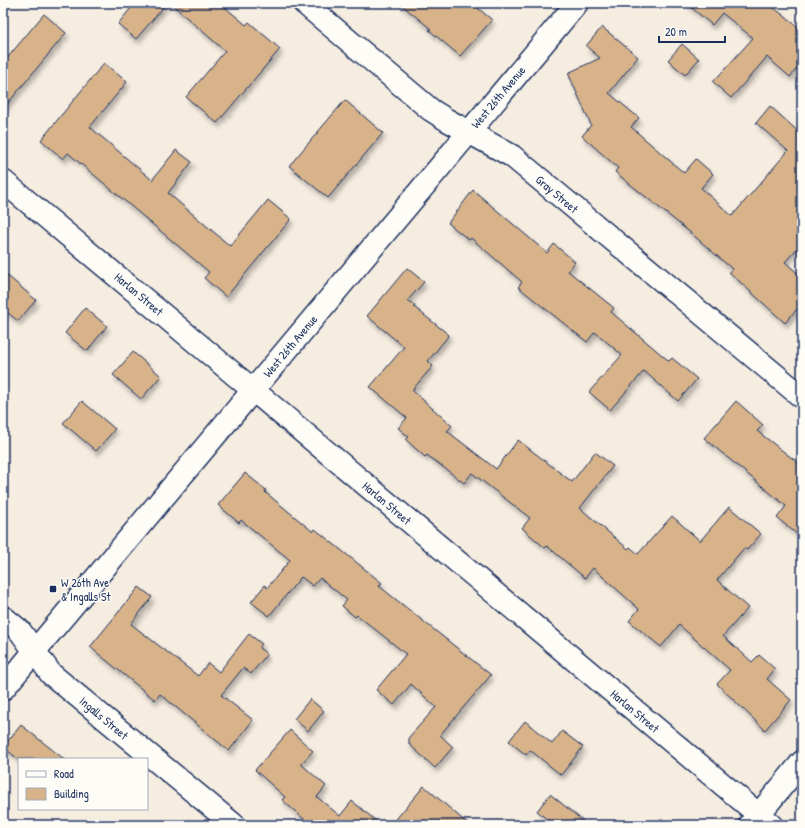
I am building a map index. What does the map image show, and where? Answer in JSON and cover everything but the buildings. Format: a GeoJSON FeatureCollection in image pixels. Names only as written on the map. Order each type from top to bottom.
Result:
{"type":"FeatureCollection","features":[{"type":"Feature","properties":{"kind":"street","name":"Gray Street"},"geometry":{"type":"LineString","coordinates":[[304,3],[431,110],[512,156],[802,398]]}},
{"type":"Feature","properties":{"kind":"street","name":"West 26th Avenue"},"geometry":{"type":"LineString","coordinates":[[3,689],[577,3]]}},
{"type":"Feature","properties":{"kind":"street","name":"Harlan Street"},"geometry":{"type":"LineString","coordinates":[[3,181],[253,390],[760,822]]}},
{"type":"Feature","properties":{"kind":"street","name":"Ingalls Street"},"geometry":{"type":"LineString","coordinates":[[3,616],[20,631],[51,674],[234,825]]}},
{"type":"Feature","properties":{"kind":"street"},"geometry":{"type":"LineString","coordinates":[[760,822],[802,762]]}},
{"type":"Feature","properties":{"kind":"place","name":"W 26th Ave & Ingalls St"},"geometry":{"type":"Point","coordinates":[53,589]}}]}
